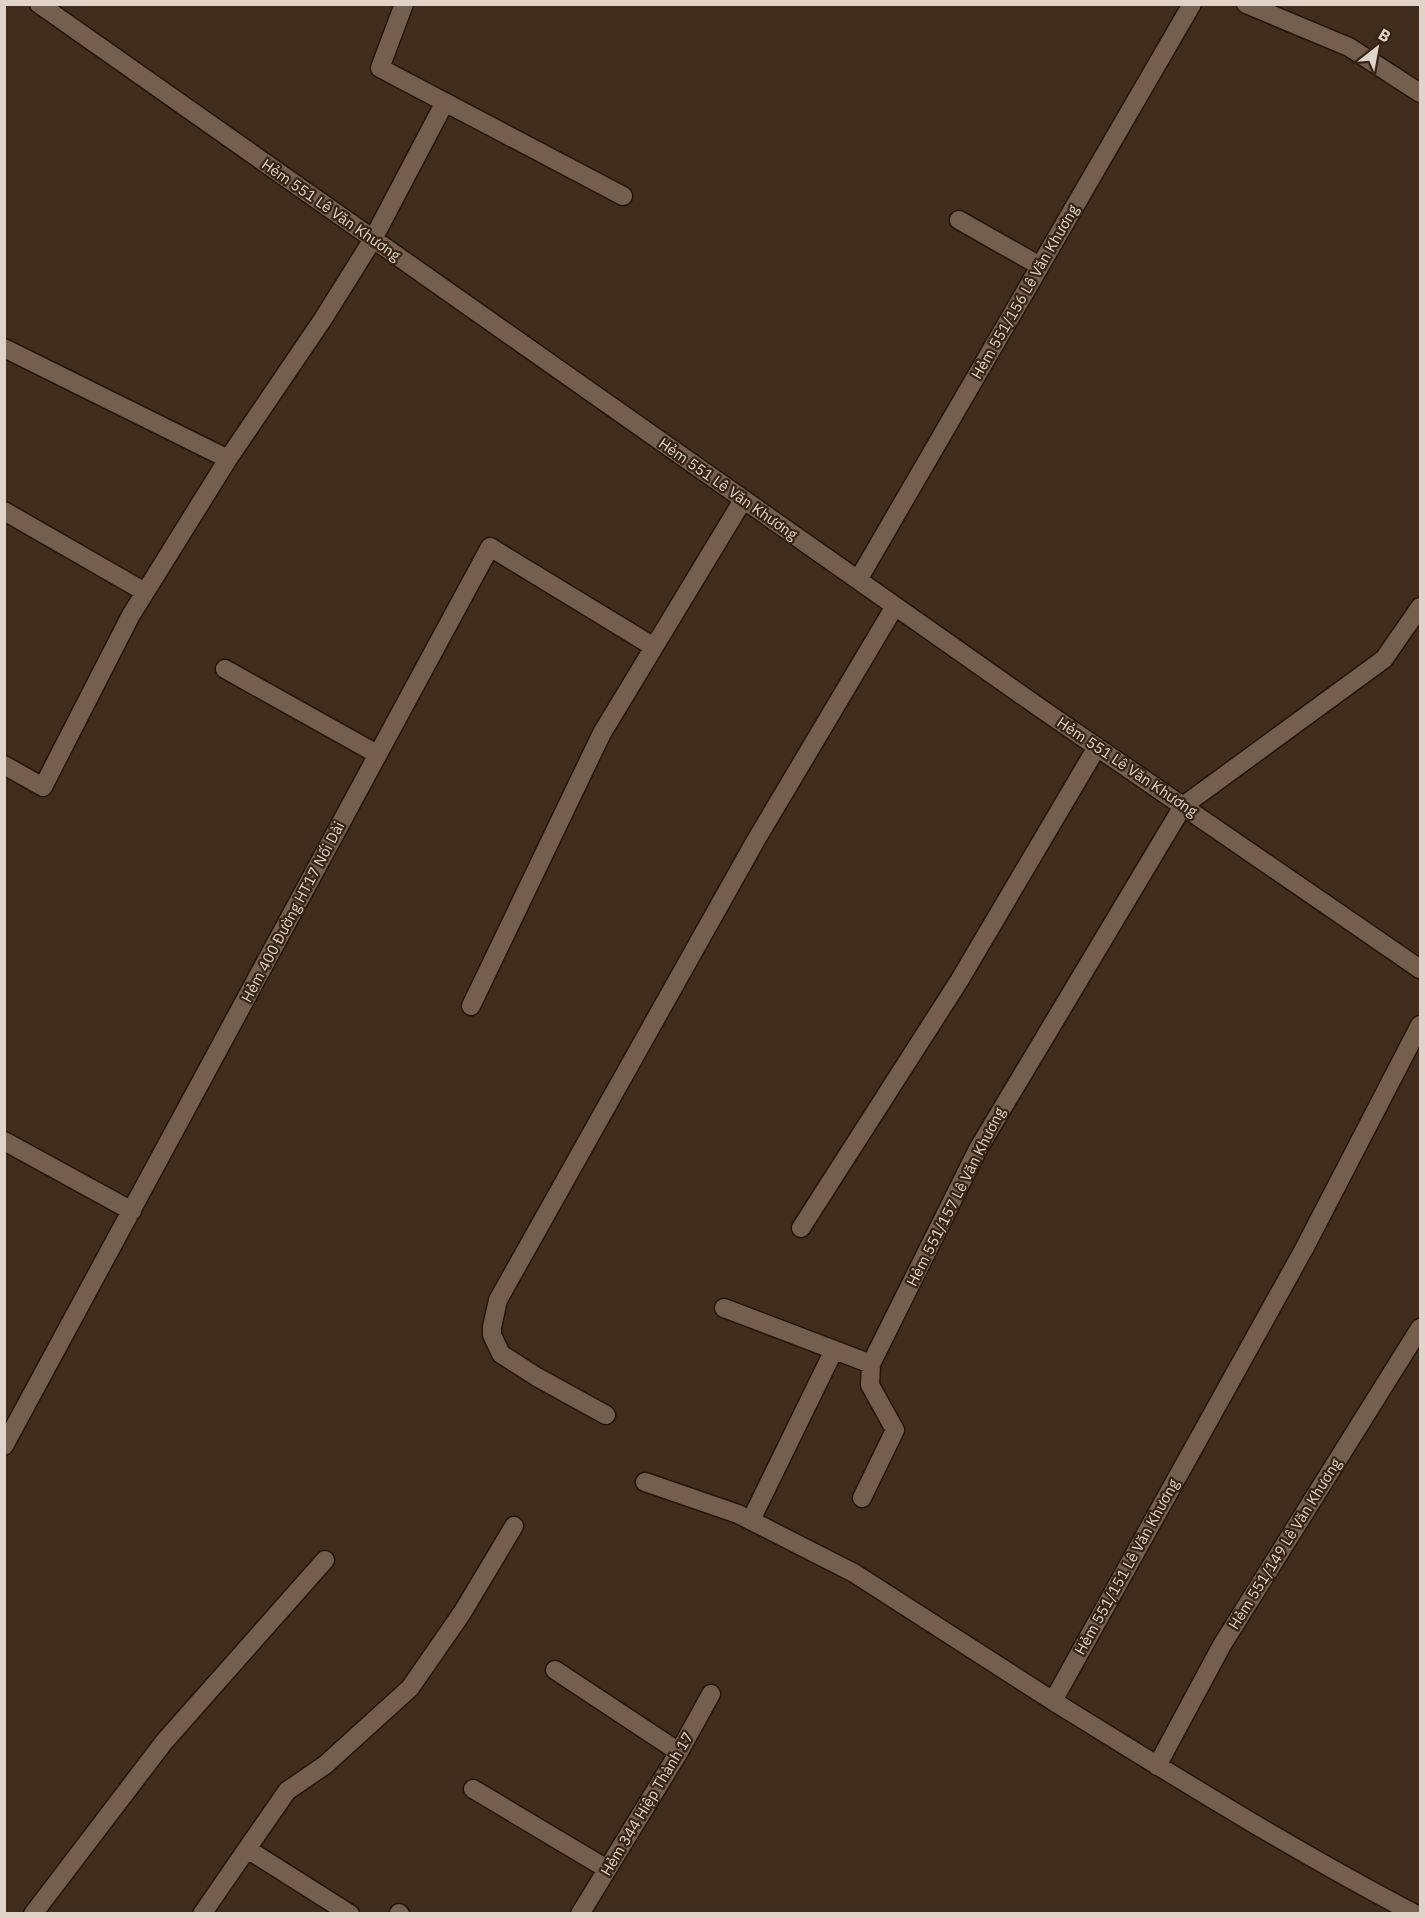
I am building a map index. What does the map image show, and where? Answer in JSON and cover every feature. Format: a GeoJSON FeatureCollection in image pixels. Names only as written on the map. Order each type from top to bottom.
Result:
{"type":"FeatureCollection","features":[{"type":"Feature","properties":{"kind":"street","name":"Hẻm 551 Lê Văn Khương"},"geometry":{"type":"LineString","coordinates":[[39,4],[59,10],[373,239],[743,500],[1420,969]]}},
{"type":"Feature","properties":{"kind":"street"},"geometry":{"type":"LineString","coordinates":[[404,4],[380,68],[623,196]]}},
{"type":"Feature","properties":{"kind":"street","name":"Hẻm 551/156 Lê Văn Khương"},"geometry":{"type":"LineString","coordinates":[[858,580],[1192,4]]}},
{"type":"Feature","properties":{"kind":"street"},"geometry":{"type":"LineString","coordinates":[[1246,4],[1349,47],[1420,93]]}},
{"type":"Feature","properties":{"kind":"street"},"geometry":{"type":"LineString","coordinates":[[4,765],[43,787],[130,615],[228,459],[373,239],[445,102]]}},
{"type":"Feature","properties":{"kind":"street"},"geometry":{"type":"LineString","coordinates":[[959,220],[1040,266]]}},
{"type":"Feature","properties":{"kind":"street"},"geometry":{"type":"LineString","coordinates":[[4,348],[228,459]]}},
{"type":"Feature","properties":{"kind":"street"},"geometry":{"type":"LineString","coordinates":[[471,1006],[602,733],[743,500]]}},
{"type":"Feature","properties":{"kind":"street"},"geometry":{"type":"LineString","coordinates":[[4,511],[145,592]]}},
{"type":"Feature","properties":{"kind":"street","name":"Hẻm 400 Đường HT17 Nối Dài"},"geometry":{"type":"LineString","coordinates":[[4,1446],[490,547],[654,647]]}},
{"type":"Feature","properties":{"kind":"street"},"geometry":{"type":"LineString","coordinates":[[606,1415],[537,1377],[501,1354],[492,1335],[498,1300],[756,840],[895,606]]}},
{"type":"Feature","properties":{"kind":"street"},"geometry":{"type":"LineString","coordinates":[[1183,806],[1384,659],[1420,607]]}},
{"type":"Feature","properties":{"kind":"street"},"geometry":{"type":"LineString","coordinates":[[225,669],[377,754]]}},
{"type":"Feature","properties":{"kind":"street"},"geometry":{"type":"LineString","coordinates":[[801,1228],[959,981],[1097,747]]}},
{"type":"Feature","properties":{"kind":"street","name":"Hẻm 551/157 Lê Văn Khương"},"geometry":{"type":"LineString","coordinates":[[872,1364],[978,1149],[1183,806]]}},
{"type":"Feature","properties":{"kind":"street","name":"Hẻm 551/151 Lê Văn Khương"},"geometry":{"type":"LineString","coordinates":[[1053,1701],[1304,1249],[1420,1024]]}},
{"type":"Feature","properties":{"kind":"street"},"geometry":{"type":"LineString","coordinates":[[4,1141],[132,1211]]}},
{"type":"Feature","properties":{"kind":"street"},"geometry":{"type":"LineString","coordinates":[[724,1308],[872,1364],[870,1385],[895,1430],[862,1498]]}},
{"type":"Feature","properties":{"kind":"street","name":"Hẻm 551/149 Lê Văn Khương"},"geometry":{"type":"LineString","coordinates":[[1157,1766],[1222,1645],[1420,1328]]}},
{"type":"Feature","properties":{"kind":"street"},"geometry":{"type":"LineString","coordinates":[[751,1520],[834,1350]]}},
{"type":"Feature","properties":{"kind":"street"},"geometry":{"type":"LineString","coordinates":[[645,1482],[738,1514],[854,1573],[1157,1766],[1365,1888],[1415,1914]]}},
{"type":"Feature","properties":{"kind":"street"},"geometry":{"type":"LineString","coordinates":[[202,1914],[287,1791],[325,1765],[410,1688],[462,1613],[514,1526]]}},
{"type":"Feature","properties":{"kind":"street"},"geometry":{"type":"LineString","coordinates":[[33,1914],[164,1742],[325,1560]]}},
{"type":"Feature","properties":{"kind":"street"},"geometry":{"type":"LineString","coordinates":[[555,1670],[679,1752]]}},
{"type":"Feature","properties":{"kind":"street","name":"Hẻm 344 Hiệp Thành 17"},"geometry":{"type":"LineString","coordinates":[[580,1914],[679,1752],[711,1694]]}},
{"type":"Feature","properties":{"kind":"street"},"geometry":{"type":"LineString","coordinates":[[473,1789],[607,1869]]}},
{"type":"Feature","properties":{"kind":"street"},"geometry":{"type":"LineString","coordinates":[[247,1849],[350,1914]]}}]}
